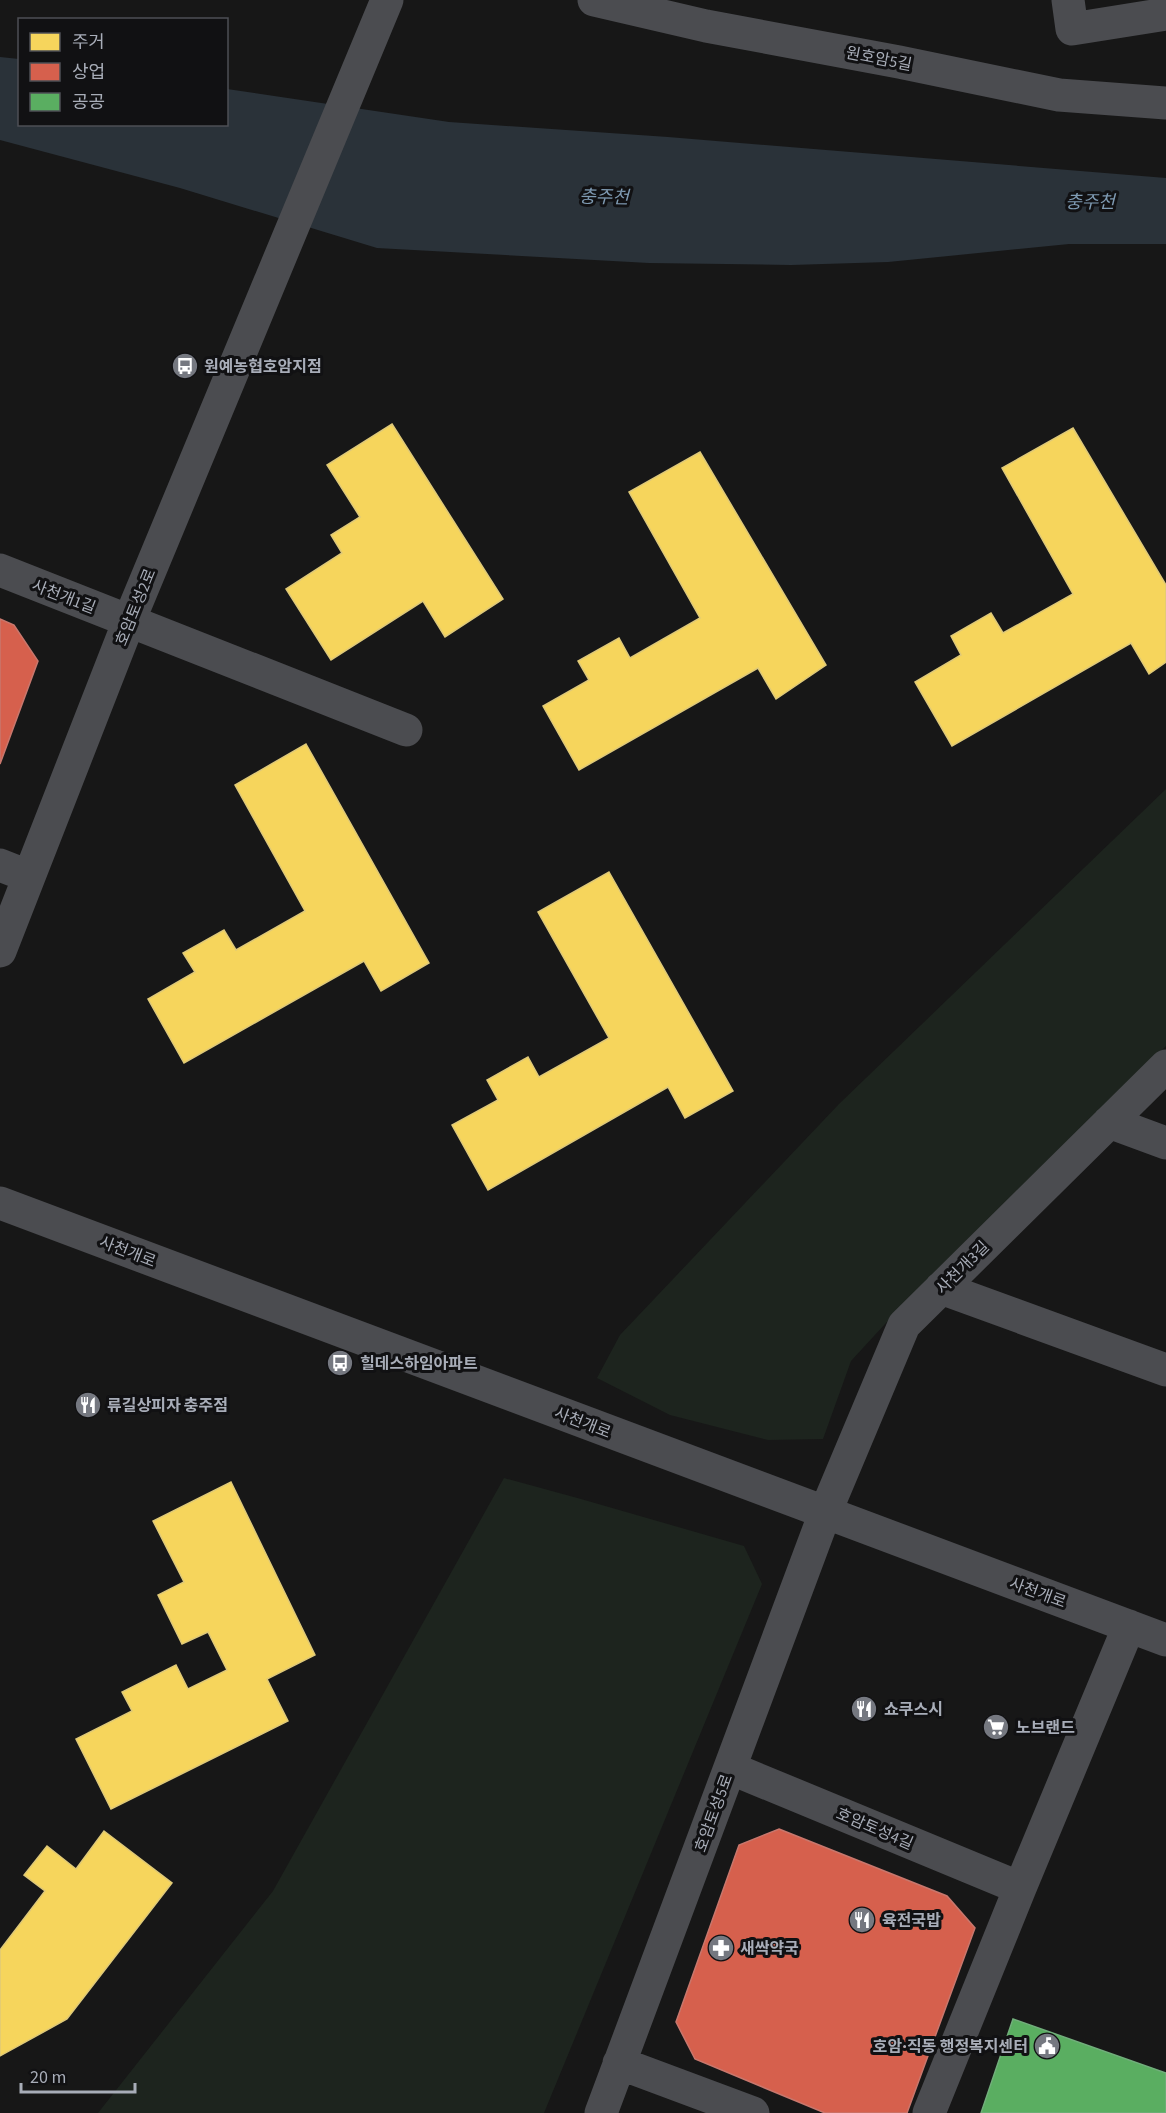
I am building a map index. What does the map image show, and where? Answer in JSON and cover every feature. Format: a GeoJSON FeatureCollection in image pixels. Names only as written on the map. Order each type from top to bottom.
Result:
{"type":"FeatureCollection","features":[{"type":"Feature","properties":{"kind":"street","name":"호암토성2로"},"geometry":{"type":"LineString","coordinates":[[0,951],[14,870],[129,621],[387,0]]}},
{"type":"Feature","properties":{"kind":"street"},"geometry":{"type":"LineString","coordinates":[[1068,0],[1072,29],[1166,14]]}},
{"type":"Feature","properties":{"kind":"street","name":"원호암5길"},"geometry":{"type":"LineString","coordinates":[[602,1],[706,26],[1059,95],[1166,103]]}},
{"type":"Feature","properties":{"kind":"street","name":"사천개1길"},"geometry":{"type":"LineString","coordinates":[[0,570],[406,730]]}},
{"type":"Feature","properties":{"kind":"street","name":"사천개3길"},"geometry":{"type":"LineString","coordinates":[[825,1513],[904,1325],[1166,1066]]}},
{"type":"Feature","properties":{"kind":"street"},"geometry":{"type":"LineString","coordinates":[[1109,1122],[1166,1143]]}},
{"type":"Feature","properties":{"kind":"street","name":"사천개로"},"geometry":{"type":"LineString","coordinates":[[0,1203],[1166,1640]]}},
{"type":"Feature","properties":{"kind":"street"},"geometry":{"type":"LineString","coordinates":[[941,1288],[1166,1370]]}},
{"type":"Feature","properties":{"kind":"street","name":"호암토성5로"},"geometry":{"type":"LineString","coordinates":[[601,2113],[825,1513]]}},
{"type":"Feature","properties":{"kind":"street"},"geometry":{"type":"LineString","coordinates":[[929,2113],[1129,1626]]}},
{"type":"Feature","properties":{"kind":"street","name":"호암토성4길"},"geometry":{"type":"LineString","coordinates":[[730,1768],[1020,1888]]}},
{"type":"Feature","properties":{"kind":"street"},"geometry":{"type":"LineString","coordinates":[[620,2063],[753,2113]]}},
{"type":"Feature","properties":{"kind":"shaded area"},"geometry":{"type":"Polygon","coordinates":[[[1166,789],[1166,1046],[885,1324],[851,1361],[823,1439],[768,1440],[670,1415],[597,1378],[620,1335],[839,1104],[1166,789]]]}},
{"type":"Feature","properties":{"kind":"shaded area"},"geometry":{"type":"Polygon","coordinates":[[[504,1478],[744,1546],[762,1584],[544,2113],[98,2113],[273,1891],[504,1478]]]}},
{"type":"Feature","properties":{"kind":"water","name":"충주천"},"geometry":{"type":"Polygon","coordinates":[[[0,57],[18,59],[18,126],[228,126],[228,89],[449,122],[668,137],[1166,178],[1166,244],[1069,244],[888,262],[791,265],[649,263],[377,248],[180,188],[0,140],[0,57]]]}},
{"type":"Feature","properties":{"kind":"building: 주거"},"geometry":{"type":"Polygon","coordinates":[[[392,424],[503,599],[445,637],[423,601],[331,660],[286,589],[342,553],[331,535],[360,517],[327,465],[392,424]]]}},
{"type":"Feature","properties":{"kind":"building: 주거"},"geometry":{"type":"Polygon","coordinates":[[[1073,428],[1166,585],[1166,662],[1149,674],[1131,643],[952,746],[915,682],[961,655],[951,636],[991,613],[1003,633],[1073,594],[1002,468],[1073,428]]]}},
{"type":"Feature","properties":{"kind":"building: 주거"},"geometry":{"type":"Polygon","coordinates":[[[700,452],[826,665],[776,699],[758,668],[579,770],[543,706],[589,680],[578,661],[619,638],[630,658],[700,618],[629,492],[700,452]]]}},
{"type":"Feature","properties":{"kind":"building: 주거"},"geometry":{"type":"Polygon","coordinates":[[[306,744],[429,963],[381,991],[364,961],[184,1063],[148,999],[195,972],[183,953],[224,930],[236,950],[305,911],[235,785],[306,744]]]}},
{"type":"Feature","properties":{"kind":"building: 주거"},"geometry":{"type":"Polygon","coordinates":[[[609,872],[733,1091],[685,1118],[668,1087],[488,1190],[452,1125],[498,1100],[487,1080],[528,1057],[539,1077],[609,1038],[538,912],[609,872]]]}},
{"type":"Feature","properties":{"kind":"building: 주거"},"geometry":{"type":"Polygon","coordinates":[[[231,1482],[315,1655],[267,1679],[288,1721],[111,1809],[76,1739],[132,1711],[122,1692],[176,1665],[188,1689],[227,1670],[208,1632],[182,1644],[158,1595],[184,1582],[153,1521],[231,1482]]]}},
{"type":"Feature","properties":{"kind":"building: 주거"},"geometry":{"type":"Polygon","coordinates":[[[104,1831],[172,1883],[67,2019],[0,2056],[0,1950],[45,1891],[24,1875],[47,1846],[76,1869],[104,1831]]]}},
{"type":"Feature","properties":{"kind":"building: 상업"},"geometry":{"type":"Polygon","coordinates":[[[0,619],[14,625],[38,661],[0,764],[0,619]]]}},
{"type":"Feature","properties":{"kind":"building: 상업"},"geometry":{"type":"Polygon","coordinates":[[[779,1829],[947,1896],[975,1928],[907,2113],[825,2113],[695,2059],[676,2022],[739,1845],[779,1829]]]}},
{"type":"Feature","properties":{"kind":"building: 공공","name":"호암·직동 행정복지센터"},"geometry":{"type":"Polygon","coordinates":[[[1013,2019],[1166,2073],[1166,2113],[981,2113],[1013,2019]]]}},
{"type":"Feature","properties":{"kind":"place","name":"원예농협호암지점"},"geometry":{"type":"Point","coordinates":[185,366]}},
{"type":"Feature","properties":{"kind":"place","name":"힐데스하임아파트"},"geometry":{"type":"Point","coordinates":[340,1363]}},
{"type":"Feature","properties":{"kind":"place","name":"류길상피자 충주점"},"geometry":{"type":"Point","coordinates":[88,1405]}},
{"type":"Feature","properties":{"kind":"place","name":"쇼쿠스시"},"geometry":{"type":"Point","coordinates":[864,1709]}},
{"type":"Feature","properties":{"kind":"place","name":"노브랜드"},"geometry":{"type":"Point","coordinates":[996,1727]}},
{"type":"Feature","properties":{"kind":"place","name":"육전국밥"},"geometry":{"type":"Point","coordinates":[862,1920]}},
{"type":"Feature","properties":{"kind":"place","name":"새싹약국"},"geometry":{"type":"Point","coordinates":[721,1948]}},
{"type":"Feature","properties":{"kind":"place","name":"호암·직동 행정복지센터"},"geometry":{"type":"Point","coordinates":[1047,2046]}}]}
